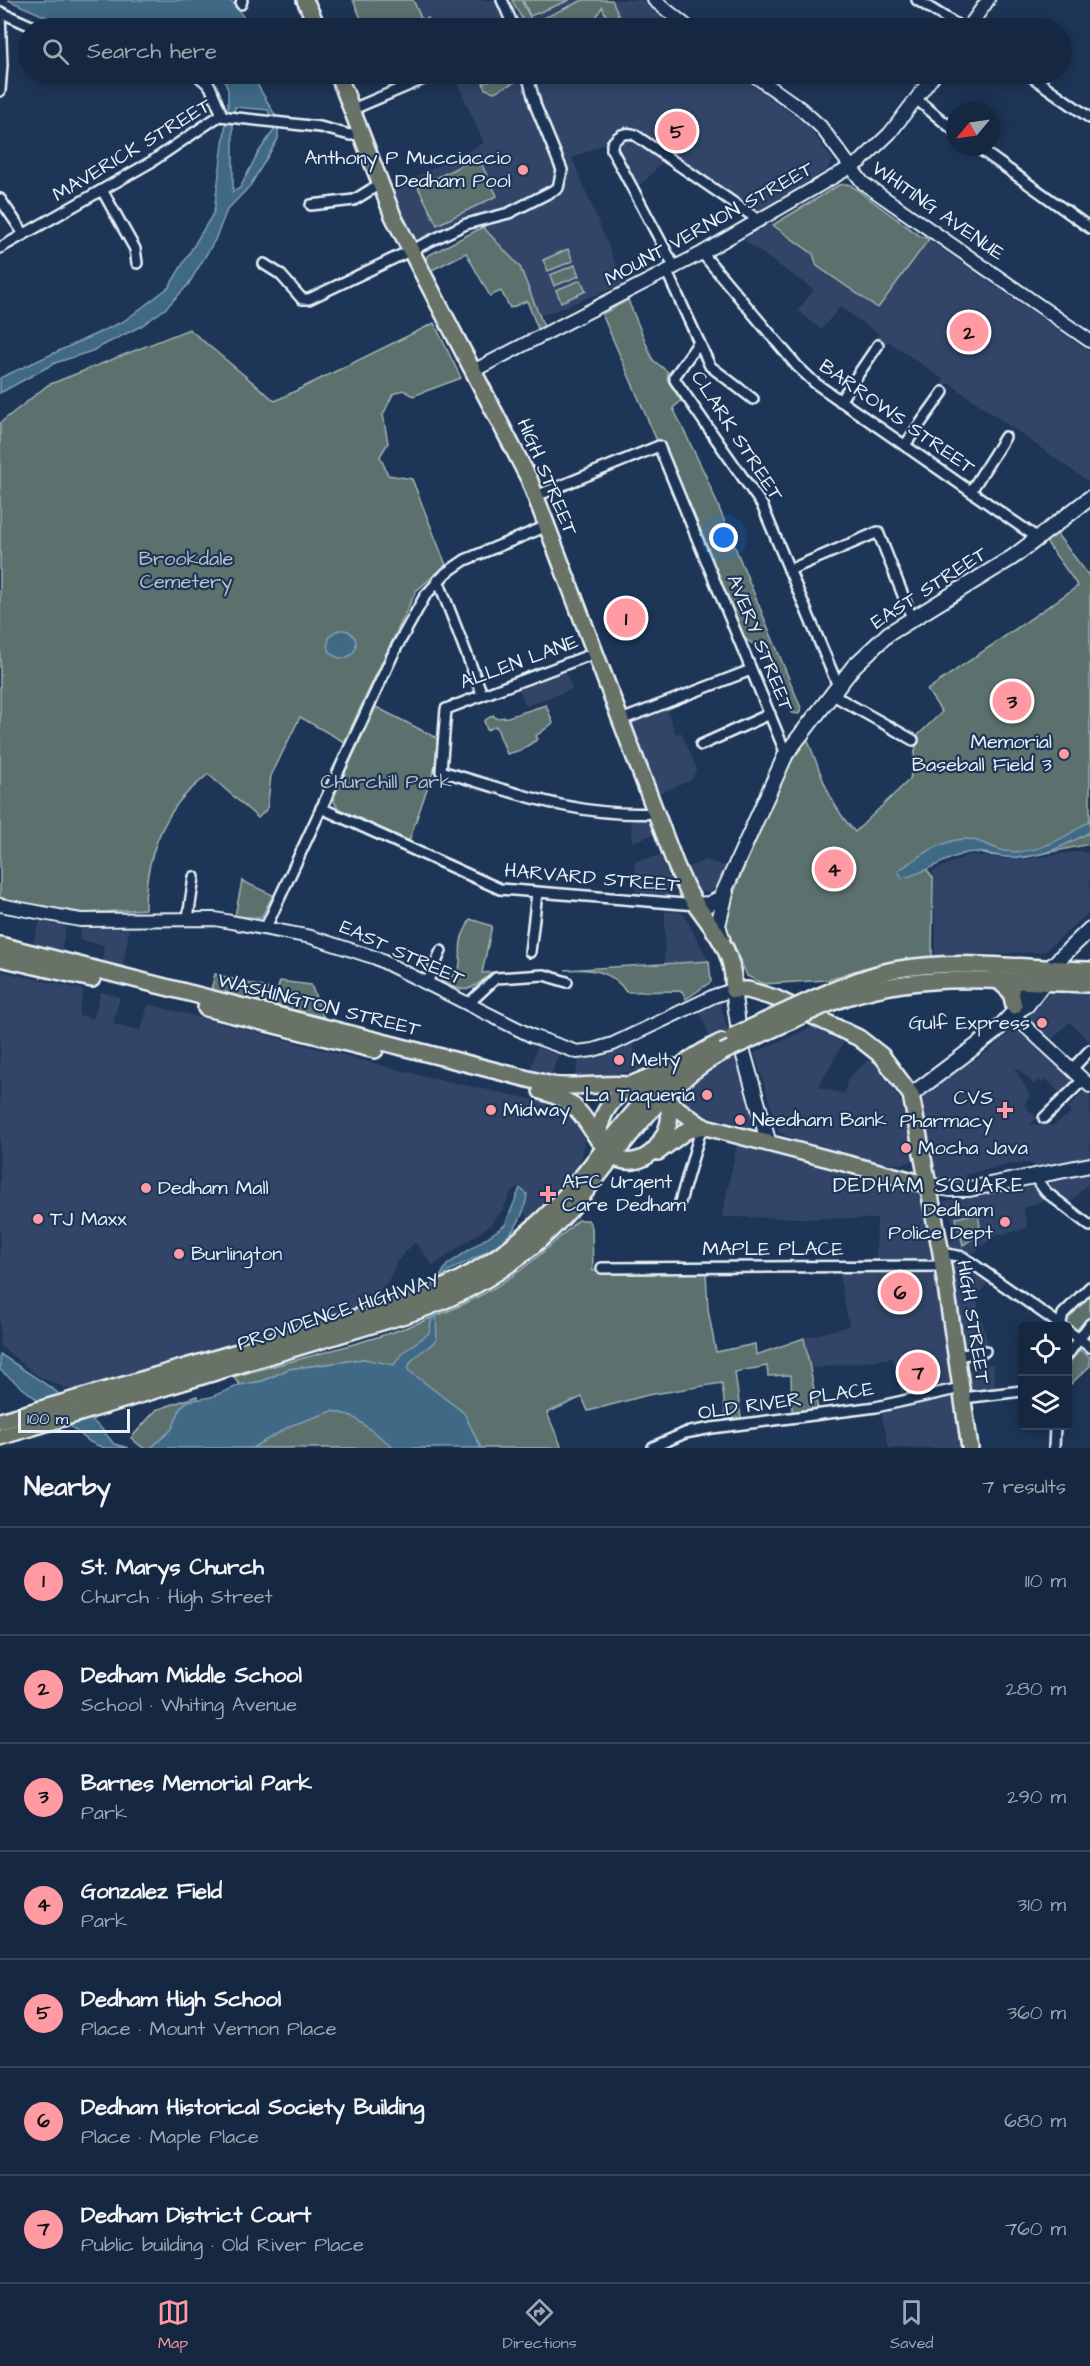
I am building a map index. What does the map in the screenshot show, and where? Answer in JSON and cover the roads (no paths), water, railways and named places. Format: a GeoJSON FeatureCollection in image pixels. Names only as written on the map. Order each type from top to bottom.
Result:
{"type":"FeatureCollection","features":[{"type":"Feature","properties":{"kind":"main road"},"geometry":{"type":"LineString","coordinates":[[305,0],[313,18]]}},
{"type":"Feature","properties":{"kind":"main road","name":"HIGH STREET"},"geometry":{"type":"LineString","coordinates":[[342,84],[380,184],[411,251],[514,448],[536,496],[680,873],[733,990]]}},
{"type":"Feature","properties":{"kind":"main road","name":"EAST STREET"},"geometry":{"type":"LineString","coordinates":[[696,905],[716,902],[728,885],[786,754],[834,690],[870,650],[912,618],[1039,539],[1090,498]]}},
{"type":"Feature","properties":{"kind":"main road"},"geometry":{"type":"LineString","coordinates":[[726,946],[718,925],[728,885]]}},
{"type":"Feature","properties":{"kind":"main road","name":"HIGH STREET"},"geometry":{"type":"LineString","coordinates":[[696,905],[726,946],[733,969],[733,990]]}},
{"type":"Feature","properties":{"kind":"main road"},"geometry":{"type":"LineString","coordinates":[[911,1095],[969,1054],[1090,929]]}},
{"type":"Feature","properties":{"kind":"main road","name":"WASHINGTON STREET"},"geometry":{"type":"LineString","coordinates":[[0,945],[565,1088],[630,1086]]}},
{"type":"Feature","properties":{"kind":"main road","name":"WASHINGTON STREET"},"geometry":{"type":"LineString","coordinates":[[0,958],[93,979],[550,1094],[578,1108],[609,1152]]}},
{"type":"Feature","properties":{"kind":"main road","name":"PROVIDENCE HIGHWAY"},"geometry":{"type":"LineString","coordinates":[[0,1437],[408,1314],[460,1294],[508,1266],[540,1240],[567,1212],[609,1152],[682,1064],[819,1002],[860,979],[903,968],[955,966],[1090,984]]}},
{"type":"Feature","properties":{"kind":"main road"},"geometry":{"type":"LineString","coordinates":[[1043,979],[1090,970]]}},
{"type":"Feature","properties":{"kind":"main road","name":"PROVIDENCE HIGHWAY"},"geometry":{"type":"LineString","coordinates":[[819,1002],[902,982],[938,980],[1000,982],[1043,979]]}},
{"type":"Feature","properties":{"kind":"main road"},"geometry":{"type":"LineString","coordinates":[[1000,982],[1011,992],[1013,1010]]}},
{"type":"Feature","properties":{"kind":"main road"},"geometry":{"type":"LineString","coordinates":[[733,990],[741,1045],[770,1144]]}},
{"type":"Feature","properties":{"kind":"main road","name":"HIGH STREET"},"geometry":{"type":"LineString","coordinates":[[733,990],[748,990],[775,998],[859,1038],[882,1056],[911,1095],[942,1259],[970,1448]]}},
{"type":"Feature","properties":{"kind":"main road","name":"PROVIDENCE HIGHWAY"},"geometry":{"type":"LineString","coordinates":[[657,1094],[722,1047]]}},
{"type":"Feature","properties":{"kind":"main road"},"geometry":{"type":"LineString","coordinates":[[682,1064],[630,1086],[610,1102],[601,1119],[599,1136],[609,1152],[628,1161],[639,1160],[654,1154],[686,1131],[702,1126]]}},
{"type":"Feature","properties":{"kind":"main road"},"geometry":{"type":"LineString","coordinates":[[630,1086],[657,1094],[702,1126],[950,1190],[969,1189],[1090,1165]]}},
{"type":"Feature","properties":{"kind":"main road"},"geometry":{"type":"LineString","coordinates":[[639,1160],[659,1144],[668,1126],[670,1113],[657,1094]]}},
{"type":"Feature","properties":{"kind":"main road","name":"PROVIDENCE HIGHWAY"},"geometry":{"type":"LineString","coordinates":[[5,1418],[395,1306],[452,1284],[488,1264],[531,1232],[609,1152]]}},
{"type":"Feature","properties":{"kind":"street"},"geometry":{"type":"LineString","coordinates":[[502,0],[510,18]]}},
{"type":"Feature","properties":{"kind":"street"},"geometry":{"type":"LineString","coordinates":[[654,0],[676,18]]}},
{"type":"Feature","properties":{"kind":"street"},"geometry":{"type":"LineString","coordinates":[[917,0],[946,18]]}},
{"type":"Feature","properties":{"kind":"street"},"geometry":{"type":"LineString","coordinates":[[975,18],[988,0]]}},
{"type":"Feature","properties":{"kind":"street"},"geometry":{"type":"LineString","coordinates":[[0,91],[2,65],[0,12],[18,20]]}},
{"type":"Feature","properties":{"kind":"street"},"geometry":{"type":"LineString","coordinates":[[208,84],[223,115]]}},
{"type":"Feature","properties":{"kind":"street"},"geometry":{"type":"LineString","coordinates":[[353,109],[412,84]]}},
{"type":"Feature","properties":{"kind":"street"},"geometry":{"type":"LineString","coordinates":[[264,264],[280,274],[299,296],[306,299],[474,220],[509,213],[558,188],[562,170],[529,84]]}},
{"type":"Feature","properties":{"kind":"street","name":"WHITING AVENUE"},"geometry":{"type":"LineString","coordinates":[[765,84],[815,122],[863,183],[1090,341]]}},
{"type":"Feature","properties":{"kind":"street","name":"MOUNT VERNON STREET"},"geometry":{"type":"LineString","coordinates":[[473,370],[702,254],[849,168],[883,141],[927,84]]}},
{"type":"Feature","properties":{"kind":"street"},"geometry":{"type":"LineString","coordinates":[[1042,84],[1090,118]]}},
{"type":"Feature","properties":{"kind":"street"},"geometry":{"type":"LineString","coordinates":[[916,99],[946,124]]}},
{"type":"Feature","properties":{"kind":"street","name":"MAVERICK STREET"},"geometry":{"type":"LineString","coordinates":[[0,248],[151,162],[223,115],[276,121],[350,135],[361,133]]}},
{"type":"Feature","properties":{"kind":"street"},"geometry":{"type":"LineString","coordinates":[[753,399],[713,370],[699,342],[671,270],[617,160],[612,144],[625,133],[636,135],[760,221]]}},
{"type":"Feature","properties":{"kind":"street"},"geometry":{"type":"LineString","coordinates":[[990,156],[1090,228]]}},
{"type":"Feature","properties":{"kind":"street"},"geometry":{"type":"LineString","coordinates":[[311,205],[354,200],[380,184]]}},
{"type":"Feature","properties":{"kind":"street"},"geometry":{"type":"LineString","coordinates":[[102,190],[135,249],[137,263]]}},
{"type":"Feature","properties":{"kind":"street"},"geometry":{"type":"LineString","coordinates":[[0,199],[24,234]]}},
{"type":"Feature","properties":{"kind":"street","name":"BARROWS STREET"},"geometry":{"type":"LineString","coordinates":[[702,254],[802,372],[840,401],[1039,539]]}},
{"type":"Feature","properties":{"kind":"street","name":"CLARK STREET"},"geometry":{"type":"LineString","coordinates":[[699,342],[675,376],[675,380],[762,505],[834,690]]}},
{"type":"Feature","properties":{"kind":"street"},"geometry":{"type":"LineString","coordinates":[[840,401],[878,345]]}},
{"type":"Feature","properties":{"kind":"street"},"geometry":{"type":"LineString","coordinates":[[905,445],[943,392]]}},
{"type":"Feature","properties":{"kind":"street"},"geometry":{"type":"LineString","coordinates":[[971,491],[1005,437]]}},
{"type":"Feature","properties":{"kind":"street","name":"AVERY STREET"},"geometry":{"type":"LineString","coordinates":[[536,496],[659,446],[786,754]]}},
{"type":"Feature","properties":{"kind":"street"},"geometry":{"type":"LineString","coordinates":[[266,927],[395,650],[425,596],[438,580],[476,554],[547,526]]}},
{"type":"Feature","properties":{"kind":"street"},"geometry":{"type":"LineString","coordinates":[[789,570],[878,532],[912,618]]}},
{"type":"Feature","properties":{"kind":"street"},"geometry":{"type":"LineString","coordinates":[[438,580],[482,694]]}},
{"type":"Feature","properties":{"kind":"street","name":"ALLEN LANE"},"geometry":{"type":"LineString","coordinates":[[595,653],[446,709],[441,771],[566,808],[614,814],[657,813]]}},
{"type":"Feature","properties":{"kind":"street"},"geometry":{"type":"LineString","coordinates":[[621,720],[752,670]]}},
{"type":"Feature","properties":{"kind":"street"},"geometry":{"type":"LineString","coordinates":[[834,690],[912,740]]}},
{"type":"Feature","properties":{"kind":"street"},"geometry":{"type":"LineString","coordinates":[[701,745],[770,714]]}},
{"type":"Feature","properties":{"kind":"street","name":"HARVARD STREET"},"geometry":{"type":"LineString","coordinates":[[321,808],[492,886],[537,893],[696,905]]}},
{"type":"Feature","properties":{"kind":"street"},"geometry":{"type":"LineString","coordinates":[[189,918],[194,877]]}},
{"type":"Feature","properties":{"kind":"street"},"geometry":{"type":"LineString","coordinates":[[530,952],[537,893]]}},
{"type":"Feature","properties":{"kind":"street","name":"EAST STREET"},"geometry":{"type":"LineString","coordinates":[[5,906],[69,919],[98,922],[189,918],[266,927],[342,946],[427,983],[548,1043],[568,1050],[585,1052],[613,1044],[714,996],[733,990]]}},
{"type":"Feature","properties":{"kind":"street"},"geometry":{"type":"LineString","coordinates":[[427,983],[441,951]]}},
{"type":"Feature","properties":{"kind":"street"},"geometry":{"type":"LineString","coordinates":[[468,1004],[491,981],[503,977],[544,975],[567,982]]}},
{"type":"Feature","properties":{"kind":"street"},"geometry":{"type":"LineString","coordinates":[[1013,1010],[1087,1083],[1044,1118]]}},
{"type":"Feature","properties":{"kind":"street"},"geometry":{"type":"LineString","coordinates":[[1072,1070],[1090,1050]]}},
{"type":"Feature","properties":{"kind":"street"},"geometry":{"type":"LineString","coordinates":[[680,1202],[702,1126]]}},
{"type":"Feature","properties":{"kind":"street"},"geometry":{"type":"LineString","coordinates":[[1034,1176],[1046,1192],[1090,1226]]}},
{"type":"Feature","properties":{"kind":"street","name":"MAPLE PLACE"},"geometry":{"type":"LineString","coordinates":[[602,1268],[963,1257],[1055,1322]]}},
{"type":"Feature","properties":{"kind":"street"},"geometry":{"type":"LineString","coordinates":[[1062,1322],[1063,1314],[1090,1287]]}},
{"type":"Feature","properties":{"kind":"street"},"geometry":{"type":"LineString","coordinates":[[1072,1349],[1090,1324]]}},
{"type":"Feature","properties":{"kind":"street","name":"MAPLE PLACE"},"geometry":{"type":"LineString","coordinates":[[1072,1334],[1090,1347]]}},
{"type":"Feature","properties":{"kind":"street"},"geometry":{"type":"LineString","coordinates":[[957,1356],[985,1351]]}},
{"type":"Feature","properties":{"kind":"street","name":"OLD RIVER PLACE"},"geometry":{"type":"LineString","coordinates":[[653,1447],[685,1433],[712,1428],[876,1407],[962,1393],[1018,1391]]}},
{"type":"Feature","properties":{"kind":"street"},"geometry":{"type":"LineString","coordinates":[[1054,1448],[1055,1430]]}},
{"type":"Feature","properties":{"kind":"place","name":"Dedham High School"},"geometry":{"type":"Point","coordinates":[677,131]}},
{"type":"Feature","properties":{"kind":"place","name":"Anthony P Mucciaccio Dedham Pool"},"geometry":{"type":"Point","coordinates":[523,170]}},
{"type":"Feature","properties":{"kind":"place","name":"Dedham Middle School"},"geometry":{"type":"Point","coordinates":[969,332]}},
{"type":"Feature","properties":{"kind":"place","name":"St. Marys Church"},"geometry":{"type":"Point","coordinates":[626,618]}},
{"type":"Feature","properties":{"kind":"place","name":"Barnes Memorial Park"},"geometry":{"type":"Point","coordinates":[1012,701]}},
{"type":"Feature","properties":{"kind":"place","name":"Memorial Baseball Field 3"},"geometry":{"type":"Point","coordinates":[1064,754]}},
{"type":"Feature","properties":{"kind":"place","name":"Gonzalez Field"},"geometry":{"type":"Point","coordinates":[834,869]}},
{"type":"Feature","properties":{"kind":"place","name":"Gulf Express"},"geometry":{"type":"Point","coordinates":[1042,1023]}},
{"type":"Feature","properties":{"kind":"place","name":"Melty"},"geometry":{"type":"Point","coordinates":[619,1060]}},
{"type":"Feature","properties":{"kind":"place","name":"La Taqueria"},"geometry":{"type":"Point","coordinates":[707,1095]}},
{"type":"Feature","properties":{"kind":"place","name":"Midway"},"geometry":{"type":"Point","coordinates":[491,1110]}},
{"type":"Feature","properties":{"kind":"place","name":"CVS Pharmacy"},"geometry":{"type":"Point","coordinates":[1005,1110]}},
{"type":"Feature","properties":{"kind":"place","name":"Needham Bank"},"geometry":{"type":"Point","coordinates":[740,1120]}},
{"type":"Feature","properties":{"kind":"place","name":"Mocha Java"},"geometry":{"type":"Point","coordinates":[906,1148]}},
{"type":"Feature","properties":{"kind":"place","name":"Dedham Mall"},"geometry":{"type":"Point","coordinates":[146,1188]}},
{"type":"Feature","properties":{"kind":"place","name":"AFC Urgent Care Dedham"},"geometry":{"type":"Point","coordinates":[548,1194]}},
{"type":"Feature","properties":{"kind":"place","name":"TJ Maxx"},"geometry":{"type":"Point","coordinates":[38,1219]}},
{"type":"Feature","properties":{"kind":"place","name":"Dedham Police Dept"},"geometry":{"type":"Point","coordinates":[1005,1222]}},
{"type":"Feature","properties":{"kind":"place","name":"Burlington"},"geometry":{"type":"Point","coordinates":[179,1254]}},
{"type":"Feature","properties":{"kind":"place","name":"Dedham Historical Society Building"},"geometry":{"type":"Point","coordinates":[900,1292]}},
{"type":"Feature","properties":{"kind":"place","name":"Dedham District Court"},"geometry":{"type":"Point","coordinates":[918,1372]}},
{"type":"Feature","properties":{"kind":"district","name":"DEDHAM SQUARE"},"geometry":{"type":"Point","coordinates":[929,1185]}},
{"type":"Feature","properties":{"kind":"park label","name":"Brookdale Cemetery"},"geometry":{"type":"Point","coordinates":[186,570]}},
{"type":"Feature","properties":{"kind":"park label","name":"Churchill Park"},"geometry":{"type":"Point","coordinates":[386,782]}}]}
